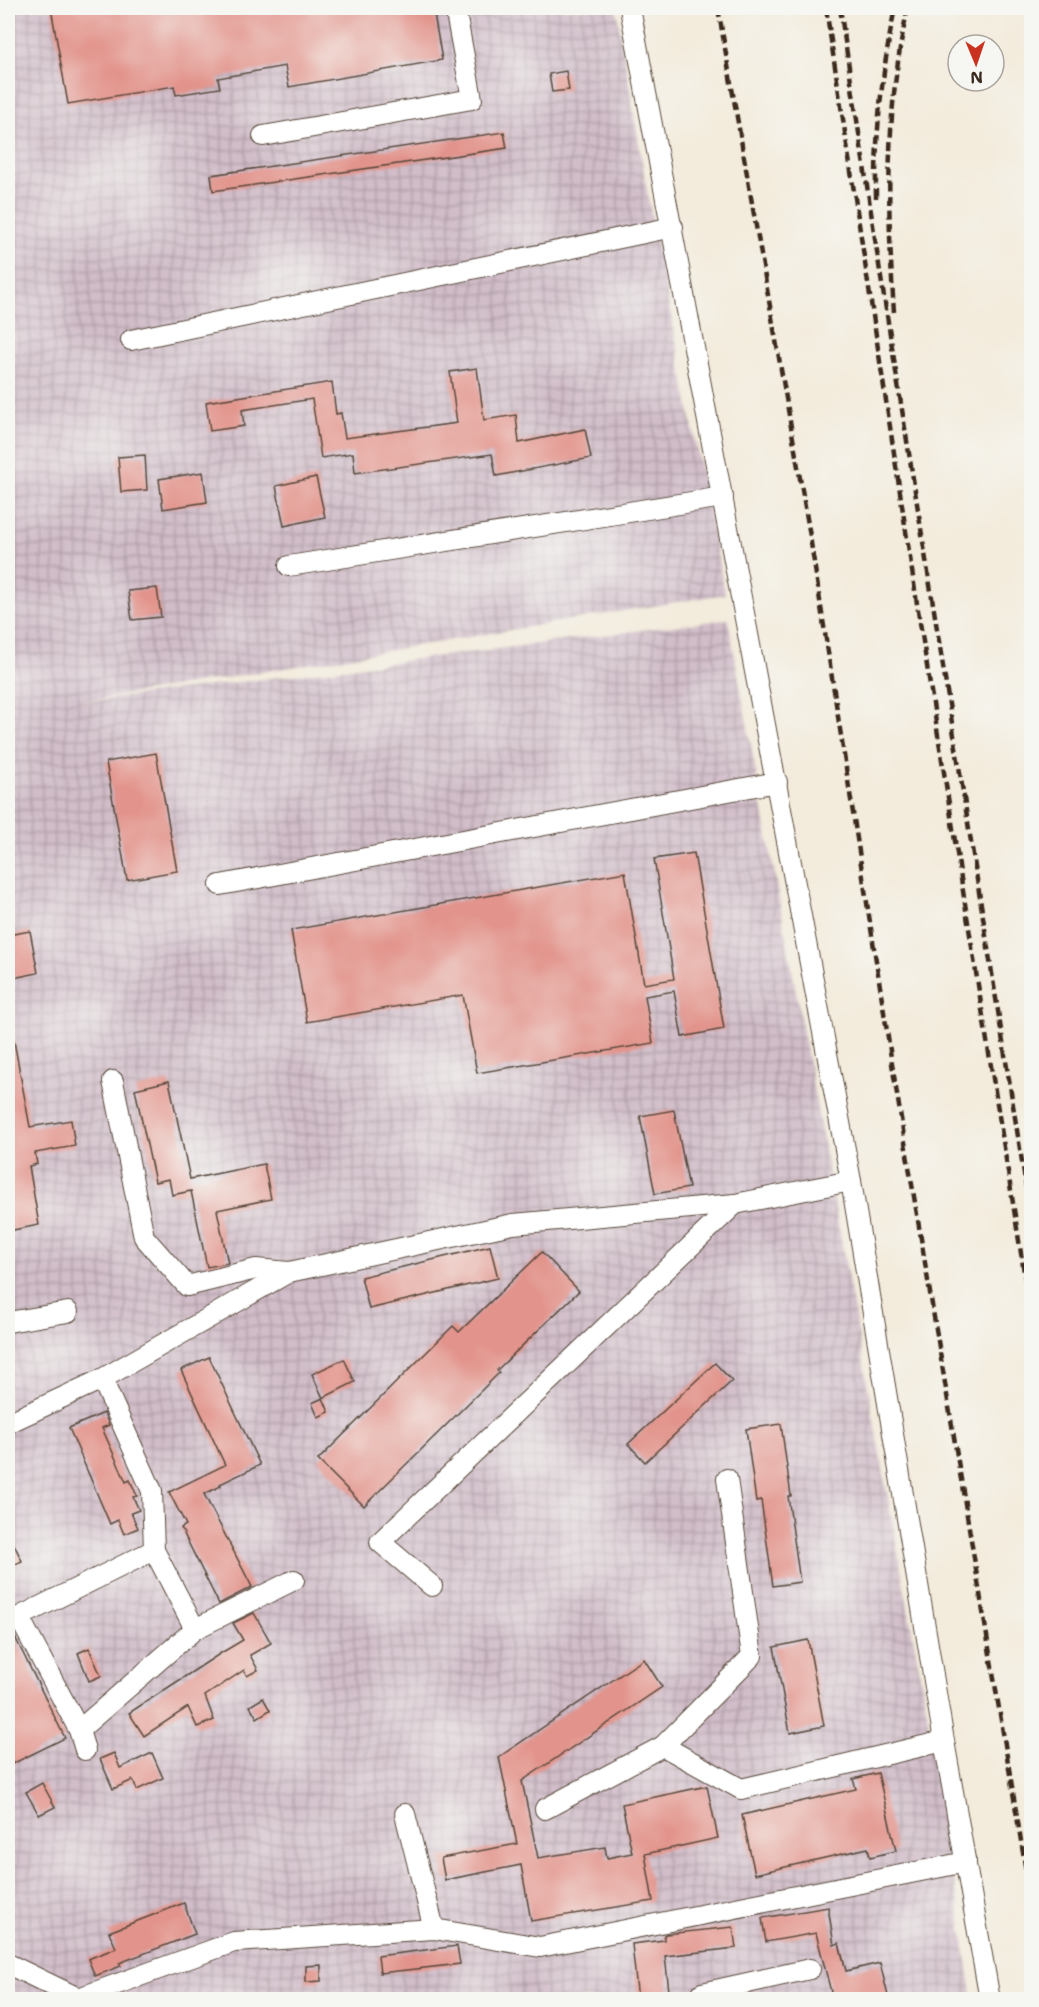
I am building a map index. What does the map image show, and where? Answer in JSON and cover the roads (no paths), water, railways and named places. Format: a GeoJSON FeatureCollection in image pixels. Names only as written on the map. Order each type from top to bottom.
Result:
{"type":"FeatureCollection","features":[{"type":"Feature","properties":{"kind":"street"},"geometry":{"type":"LineString","coordinates":[[263,136],[472,99],[455,8]]}},
{"type":"Feature","properties":{"kind":"street"},"geometry":{"type":"LineString","coordinates":[[630,8],[851,1181],[944,1741],[990,2000]]}},
{"type":"Feature","properties":{"kind":"street"},"geometry":{"type":"LineString","coordinates":[[131,340],[673,227]]}},
{"type":"Feature","properties":{"kind":"street"},"geometry":{"type":"LineString","coordinates":[[290,566],[723,496]]}},
{"type":"Feature","properties":{"kind":"street"},"geometry":{"type":"LineString","coordinates":[[220,885],[777,782]]}},
{"type":"Feature","properties":{"kind":"street"},"geometry":{"type":"LineString","coordinates":[[113,1081],[144,1237],[187,1287],[256,1269],[289,1272],[513,1224],[735,1204],[851,1181]]}},
{"type":"Feature","properties":{"kind":"street"},"geometry":{"type":"LineString","coordinates":[[432,1586],[380,1542],[735,1204]]}},
{"type":"Feature","properties":{"kind":"street"},"geometry":{"type":"LineString","coordinates":[[8,1423],[102,1379],[289,1272]]}},
{"type":"Feature","properties":{"kind":"street"},"geometry":{"type":"LineString","coordinates":[[8,1322],[68,1312]]}},
{"type":"Feature","properties":{"kind":"street"},"geometry":{"type":"LineString","coordinates":[[102,1379],[152,1491],[154,1550],[195,1629]]}},
{"type":"Feature","properties":{"kind":"street"},"geometry":{"type":"LineString","coordinates":[[545,1809],[663,1746],[752,1656],[727,1479]]}},
{"type":"Feature","properties":{"kind":"street"},"geometry":{"type":"LineString","coordinates":[[85,1750],[79,1730],[20,1617],[154,1550]]}},
{"type":"Feature","properties":{"kind":"street"},"geometry":{"type":"LineString","coordinates":[[79,1730],[195,1629],[294,1580]]}},
{"type":"Feature","properties":{"kind":"street"},"geometry":{"type":"LineString","coordinates":[[663,1746],[741,1789],[944,1741]]}},
{"type":"Feature","properties":{"kind":"street"},"geometry":{"type":"LineString","coordinates":[[405,1814],[434,1929]]}},
{"type":"Feature","properties":{"kind":"street"},"geometry":{"type":"LineString","coordinates":[[8,1964],[76,1999],[234,1942],[434,1929],[540,1947],[966,1862]]}},
{"type":"Feature","properties":{"kind":"street"},"geometry":{"type":"LineString","coordinates":[[702,1993],[726,1994],[810,1970]]}},
{"type":"Feature","properties":{"kind":"railway"},"geometry":{"type":"LineString","coordinates":[[718,8],[809,530],[893,1070],[1032,1907]]}},
{"type":"Feature","properties":{"kind":"railway"},"geometry":{"type":"LineString","coordinates":[[826,8],[918,610],[1032,1322]]}},
{"type":"Feature","properties":{"kind":"railway"},"geometry":{"type":"LineString","coordinates":[[840,8],[1032,1224]]}},
{"type":"Feature","properties":{"kind":"railway"},"geometry":{"type":"LineString","coordinates":[[876,198],[880,103],[895,8]]}},
{"type":"Feature","properties":{"kind":"railway"},"geometry":{"type":"LineString","coordinates":[[894,312],[890,236],[890,159],[895,83],[908,8]]}}]}
